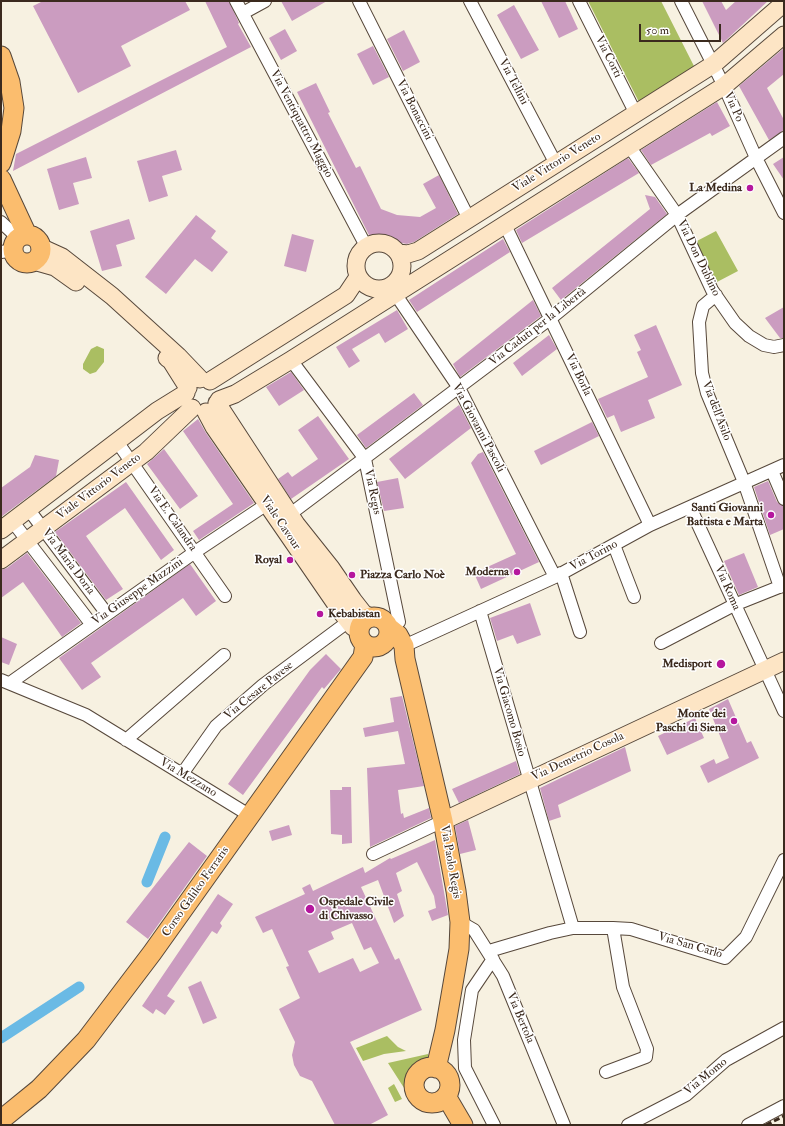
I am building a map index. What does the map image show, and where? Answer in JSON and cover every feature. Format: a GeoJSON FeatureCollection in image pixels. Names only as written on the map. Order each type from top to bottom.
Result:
{"type":"FeatureCollection","features":[{"type":"Feature","properties":{"kind":"main road","name":"Viale Vittorio Veneto"},"geometry":{"type":"LineString","coordinates":[[398,253],[408,254],[418,251],[714,64],[784,3]]}},
{"type":"Feature","properties":{"kind":"main road","name":"Viale Vittorio Veneto"},"geometry":{"type":"LineString","coordinates":[[7,526],[118,443],[157,411],[202,395],[235,394],[291,360],[389,291],[416,281],[724,86],[784,35]]}},
{"type":"Feature","properties":{"kind":"main road"},"geometry":{"type":"LineString","coordinates":[[1,56],[10,82],[14,108],[11,131],[1,163]]}},
{"type":"Feature","properties":{"kind":"main road"},"geometry":{"type":"LineString","coordinates":[[1,179],[16,251]]}},
{"type":"Feature","properties":{"kind":"main road"},"geometry":{"type":"LineString","coordinates":[[380,243],[393,248],[398,253],[402,264],[401,269],[397,280],[389,291],[367,286],[358,277],[356,264],[357,257],[366,246],[380,243]]}},
{"type":"Feature","properties":{"kind":"main road","name":"Viale Cavour"},"geometry":{"type":"LineString","coordinates":[[16,251],[55,267],[106,305],[171,361],[202,395],[289,515],[331,568],[364,614],[364,632]]}},
{"type":"Feature","properties":{"kind":"main road","name":"Viale Vittorio Veneto"},"geometry":{"type":"LineString","coordinates":[[1,560],[133,463],[202,395],[346,296],[358,277]]}},
{"type":"Feature","properties":{"kind":"main road","name":"Viale Cavour"},"geometry":{"type":"LineString","coordinates":[[202,395],[267,504],[364,632]]}},
{"type":"Feature","properties":{"kind":"main road"},"geometry":{"type":"LineString","coordinates":[[364,632],[396,652],[404,652],[393,624]]}},
{"type":"Feature","properties":{"kind":"main road","name":"Corso Galileo Ferraris"},"geometry":{"type":"LineString","coordinates":[[1,1120],[39,1089],[86,1040],[152,954],[249,815],[363,657],[364,632],[385,641],[393,624]]}},
{"type":"Feature","properties":{"kind":"main road","name":"Via Paolo Regis"},"geometry":{"type":"LineString","coordinates":[[404,652],[443,821],[456,891],[460,922],[459,949],[445,1030],[436,1068]]}},
{"type":"Feature","properties":{"kind":"main road","name":"Via Demetrio Cosola"},"geometry":{"type":"LineString","coordinates":[[443,821],[784,661]]}},
{"type":"Feature","properties":{"kind":"main road"},"geometry":{"type":"LineString","coordinates":[[436,1068],[446,1074],[449,1079],[449,1090],[446,1096],[437,1102],[425,1102],[416,1094],[414,1088],[416,1077],[419,1072],[424,1069],[436,1068]]}},
{"type":"Feature","properties":{"kind":"main road"},"geometry":{"type":"LineString","coordinates":[[446,1096],[463,1125]]}},
{"type":"Feature","properties":{"kind":"street","name":"Via Ventiquattro Maggio"},"geometry":{"type":"LineString","coordinates":[[236,1],[366,246]]}},
{"type":"Feature","properties":{"kind":"street"},"geometry":{"type":"LineString","coordinates":[[243,13],[265,1]]}},
{"type":"Feature","properties":{"kind":"street","name":"Via Bonaccini"},"geometry":{"type":"LineString","coordinates":[[359,1],[469,219]]}},
{"type":"Feature","properties":{"kind":"street","name":"Via Tellini"},"geometry":{"type":"LineString","coordinates":[[470,1],[556,164]]}},
{"type":"Feature","properties":{"kind":"street","name":"Via Corti"},"geometry":{"type":"LineString","coordinates":[[579,1],[636,114]]}},
{"type":"Feature","properties":{"kind":"street","name":"Via Po"},"geometry":{"type":"LineString","coordinates":[[681,1],[714,64],[757,160],[784,213]]}},
{"type":"Feature","properties":{"kind":"street","name":"Via Caduti per la Libertà"},"geometry":{"type":"LineString","coordinates":[[289,515],[551,318],[677,215],[757,160],[784,138]]}},
{"type":"Feature","properties":{"kind":"street","name":"Via Don Dublino"},"geometry":{"type":"LineString","coordinates":[[629,146],[677,215],[716,295],[735,323],[749,336],[764,345],[774,347],[784,345]]}},
{"type":"Feature","properties":{"kind":"street"},"geometry":{"type":"LineString","coordinates":[[1,222],[16,251]]}},
{"type":"Feature","properties":{"kind":"street","name":"Via Borla"},"geometry":{"type":"LineString","coordinates":[[505,225],[650,525]]}},
{"type":"Feature","properties":{"kind":"street","name":"Via Giovanni Pascoli"},"geometry":{"type":"LineString","coordinates":[[389,291],[459,388],[558,575],[580,632]]}},
{"type":"Feature","properties":{"kind":"street","name":"Via dell'Asilo"},"geometry":{"type":"LineString","coordinates":[[716,295],[703,306],[699,322],[702,373],[707,393],[744,482],[782,586]]}},
{"type":"Feature","properties":{"kind":"street","name":"Via Regis"},"geometry":{"type":"LineString","coordinates":[[291,360],[365,459],[393,624]]}},
{"type":"Feature","properties":{"kind":"street","name":"Via E. Calandra"},"geometry":{"type":"LineString","coordinates":[[118,443],[225,596]]}},
{"type":"Feature","properties":{"kind":"street","name":"Via Torino"},"geometry":{"type":"LineString","coordinates":[[404,652],[480,611],[558,575],[650,525],[784,465]]}},
{"type":"Feature","properties":{"kind":"street"},"geometry":{"type":"LineString","coordinates":[[772,471],[784,499]]}},
{"type":"Feature","properties":{"kind":"street","name":"Via Giuseppe Mazzini"},"geometry":{"type":"LineString","coordinates":[[6,682],[92,625],[195,552],[267,504]]}},
{"type":"Feature","properties":{"kind":"street","name":"Via Roma"},"geometry":{"type":"LineString","coordinates":[[690,506],[734,605],[784,711]]}},
{"type":"Feature","properties":{"kind":"street","name":"Via Maria Doria"},"geometry":{"type":"LineString","coordinates":[[29,510],[107,614]]}},
{"type":"Feature","properties":{"kind":"street","name":"Via Maria Doria"},"geometry":{"type":"LineString","coordinates":[[7,526],[27,540],[92,625]]}},
{"type":"Feature","properties":{"kind":"street"},"geometry":{"type":"LineString","coordinates":[[614,545],[634,597]]}},
{"type":"Feature","properties":{"kind":"street"},"geometry":{"type":"LineString","coordinates":[[661,643],[734,605],[782,586]]}},
{"type":"Feature","properties":{"kind":"street","name":"Via Giacomo Bosio"},"geometry":{"type":"LineString","coordinates":[[480,611],[574,928]]}},
{"type":"Feature","properties":{"kind":"street","name":"Via Cesare Pavese"},"geometry":{"type":"LineString","coordinates":[[182,774],[216,726],[263,685],[364,632]]}},
{"type":"Feature","properties":{"kind":"street"},"geometry":{"type":"LineString","coordinates":[[126,740],[224,655]]}},
{"type":"Feature","properties":{"kind":"street","name":"Via Mezzano"},"geometry":{"type":"LineString","coordinates":[[6,682],[86,715],[249,815]]}},
{"type":"Feature","properties":{"kind":"street","name":"Via Demetrio Cosola"},"geometry":{"type":"LineString","coordinates":[[373,854],[443,821]]}},
{"type":"Feature","properties":{"kind":"street","name":"Via San Carlo"},"geometry":{"type":"LineString","coordinates":[[491,955],[550,933],[574,928],[613,928],[631,929],[725,958],[746,937],[784,860]]}},
{"type":"Feature","properties":{"kind":"street","name":"Via Bertola"},"geometry":{"type":"LineString","coordinates":[[460,922],[474,930],[491,955],[509,990],[564,1125]]}},
{"type":"Feature","properties":{"kind":"street"},"geometry":{"type":"LineString","coordinates":[[606,1072],[646,1057],[647,1049],[623,987],[613,928]]}},
{"type":"Feature","properties":{"kind":"street"},"geometry":{"type":"LineString","coordinates":[[491,955],[472,990],[464,1040],[465,1068],[494,1125]]}},
{"type":"Feature","properties":{"kind":"street","name":"Via Momo"},"geometry":{"type":"LineString","coordinates":[[628,1125],[686,1095],[726,1060],[784,1028]]}},
{"type":"Feature","properties":{"kind":"street"},"geometry":{"type":"LineString","coordinates":[[748,1125],[784,1106]]}},
{"type":"Feature","properties":{"kind":"green space"},"geometry":{"type":"Polygon","coordinates":[[[588,1],[661,1],[697,72],[642,108],[588,1]]]}},
{"type":"Feature","properties":{"kind":"green space"},"geometry":{"type":"Polygon","coordinates":[[[716,231],[738,271],[717,282],[695,242],[716,231]]]}},
{"type":"Feature","properties":{"kind":"green space"},"geometry":{"type":"Polygon","coordinates":[[[97,346],[104,349],[104,362],[96,372],[90,374],[83,369],[83,364],[91,349],[97,346]]]}},
{"type":"Feature","properties":{"kind":"green space"},"geometry":{"type":"Polygon","coordinates":[[[387,1036],[398,1047],[406,1051],[384,1054],[363,1061],[356,1048],[387,1036]]]}},
{"type":"Feature","properties":{"kind":"green space"},"geometry":{"type":"Polygon","coordinates":[[[428,1054],[428,1060],[413,1071],[410,1079],[409,1090],[413,1098],[423,1108],[415,1105],[388,1063],[428,1054]]]}},
{"type":"Feature","properties":{"kind":"green space"},"geometry":{"type":"Polygon","coordinates":[[[394,1084],[402,1099],[395,1102],[388,1088],[394,1084]]]}},
{"type":"Feature","properties":{"kind":"building"},"geometry":{"type":"Polygon","coordinates":[[[43,1],[185,1],[190,10],[121,46],[131,66],[78,93],[33,6],[43,1]]]}},
{"type":"Feature","properties":{"kind":"building"},"geometry":{"type":"Polygon","coordinates":[[[205,1],[229,1],[239,23],[238,24],[251,47],[13,171],[16,154],[227,47],[205,1]]]}},
{"type":"Feature","properties":{"kind":"building"},"geometry":{"type":"Polygon","coordinates":[[[281,1],[327,1],[292,21],[281,1]]]}},
{"type":"Feature","properties":{"kind":"building"},"geometry":{"type":"Polygon","coordinates":[[[541,1],[565,1],[578,29],[559,38],[541,1]]]}},
{"type":"Feature","properties":{"kind":"building"},"geometry":{"type":"Polygon","coordinates":[[[702,1],[721,1],[726,10],[736,1],[768,1],[723,43],[702,1]]]}},
{"type":"Feature","properties":{"kind":"building"},"geometry":{"type":"Polygon","coordinates":[[[514,5],[539,50],[521,59],[497,15],[514,5]]]}},
{"type":"Feature","properties":{"kind":"building"},"geometry":{"type":"Polygon","coordinates":[[[285,29],[297,51],[281,60],[269,38],[285,29]]]}},
{"type":"Feature","properties":{"kind":"building"},"geometry":{"type":"Polygon","coordinates":[[[404,30],[420,62],[403,71],[387,39],[404,30]]]}},
{"type":"Feature","properties":{"kind":"building"},"geometry":{"type":"Polygon","coordinates":[[[373,46],[389,77],[373,85],[357,54],[373,46]]]}},
{"type":"Feature","properties":{"kind":"building"},"geometry":{"type":"Polygon","coordinates":[[[784,48],[784,74],[767,88],[784,120],[784,130],[769,140],[739,86],[784,48]]]}},
{"type":"Feature","properties":{"kind":"building"},"geometry":{"type":"Polygon","coordinates":[[[316,83],[330,112],[328,113],[356,168],[360,166],[381,209],[397,215],[420,217],[436,208],[423,184],[439,175],[458,214],[414,242],[407,244],[370,237],[297,92],[316,83]]]}},
{"type":"Feature","properties":{"kind":"building"},"geometry":{"type":"Polygon","coordinates":[[[717,102],[730,126],[712,136],[710,133],[651,165],[641,150],[717,102]]]}},
{"type":"Feature","properties":{"kind":"building"},"geometry":{"type":"Polygon","coordinates":[[[176,150],[182,170],[162,176],[168,196],[149,202],[137,161],[176,150]]]}},
{"type":"Feature","properties":{"kind":"building"},"geometry":{"type":"Polygon","coordinates":[[[86,157],[92,178],[73,183],[79,204],[59,210],[47,169],[86,157]]]}},
{"type":"Feature","properties":{"kind":"building"},"geometry":{"type":"Polygon","coordinates":[[[784,157],[784,180],[773,164],[784,157]]]}},
{"type":"Feature","properties":{"kind":"building"},"geometry":{"type":"Polygon","coordinates":[[[628,158],[639,173],[522,243],[516,230],[628,158]]]}},
{"type":"Feature","properties":{"kind":"building"},"geometry":{"type":"Polygon","coordinates":[[[645,195],[655,197],[667,214],[561,300],[552,288],[650,209],[645,195]]]}},
{"type":"Feature","properties":{"kind":"building"},"geometry":{"type":"Polygon","coordinates":[[[196,215],[216,231],[211,238],[228,252],[212,272],[195,259],[166,294],[145,277],[196,215]]]}},
{"type":"Feature","properties":{"kind":"building"},"geometry":{"type":"Polygon","coordinates":[[[129,219],[135,239],[116,245],[122,266],[102,271],[90,231],[129,219]]]}},
{"type":"Feature","properties":{"kind":"building"},"geometry":{"type":"Polygon","coordinates":[[[292,234],[314,240],[306,272],[284,266],[292,234]]]}},
{"type":"Feature","properties":{"kind":"building"},"geometry":{"type":"Polygon","coordinates":[[[503,239],[510,252],[417,312],[409,300],[503,239]]]}},
{"type":"Feature","properties":{"kind":"building"},"geometry":{"type":"Polygon","coordinates":[[[533,300],[541,316],[460,377],[453,364],[533,300]]]}},
{"type":"Feature","properties":{"kind":"building"},"geometry":{"type":"Polygon","coordinates":[[[784,307],[784,338],[780,338],[765,318],[784,307]]]}},
{"type":"Feature","properties":{"kind":"building"},"geometry":{"type":"Polygon","coordinates":[[[397,310],[408,329],[385,343],[379,333],[352,349],[360,361],[349,368],[336,347],[397,310]]]}},
{"type":"Feature","properties":{"kind":"building"},"geometry":{"type":"Polygon","coordinates":[[[656,325],[682,385],[648,400],[655,418],[621,432],[614,415],[607,418],[598,399],[648,377],[637,352],[641,350],[634,335],[656,325]]]}},
{"type":"Feature","properties":{"kind":"building"},"geometry":{"type":"Polygon","coordinates":[[[549,335],[557,349],[522,376],[513,363],[549,335]]]}},
{"type":"Feature","properties":{"kind":"building"},"geometry":{"type":"Polygon","coordinates":[[[291,372],[304,390],[279,406],[266,387],[291,372]]]}},
{"type":"Feature","properties":{"kind":"building"},"geometry":{"type":"Polygon","coordinates":[[[414,393],[423,405],[366,448],[357,435],[414,393]]]}},
{"type":"Feature","properties":{"kind":"building"},"geometry":{"type":"Polygon","coordinates":[[[459,405],[471,428],[405,479],[389,459],[459,405]]]}},
{"type":"Feature","properties":{"kind":"building"},"geometry":{"type":"Polygon","coordinates":[[[318,416],[349,459],[291,499],[278,479],[288,472],[292,477],[318,459],[298,430],[318,416]]]}},
{"type":"Feature","properties":{"kind":"building"},"geometry":{"type":"Polygon","coordinates":[[[198,419],[254,503],[199,540],[193,531],[233,504],[183,431],[198,419]]]}},
{"type":"Feature","properties":{"kind":"building"},"geometry":{"type":"Polygon","coordinates":[[[592,422],[599,436],[541,465],[534,451],[592,422]]]}},
{"type":"Feature","properties":{"kind":"building"},"geometry":{"type":"Polygon","coordinates":[[[164,449],[198,496],[180,509],[147,464],[164,449]]]}},
{"type":"Feature","properties":{"kind":"building"},"geometry":{"type":"Polygon","coordinates":[[[483,452],[539,562],[481,589],[474,573],[516,554],[471,463],[478,454],[483,452]]]}},
{"type":"Feature","properties":{"kind":"building"},"geometry":{"type":"Polygon","coordinates":[[[35,455],[59,460],[56,476],[1,517],[1,488],[30,467],[35,455]]]}},
{"type":"Feature","properties":{"kind":"building"},"geometry":{"type":"Polygon","coordinates":[[[398,478],[404,508],[384,511],[377,482],[398,478]]]}},
{"type":"Feature","properties":{"kind":"building","name":"Santi Giovanni Battista e Marta"},"geometry":{"type":"Polygon","coordinates":[[[768,481],[777,502],[784,506],[784,529],[770,535],[754,487],[768,481]]]}},
{"type":"Feature","properties":{"kind":"building"},"geometry":{"type":"Polygon","coordinates":[[[126,482],[174,550],[161,560],[125,508],[86,536],[123,589],[106,600],[55,532],[126,482]]]}},
{"type":"Feature","properties":{"kind":"building"},"geometry":{"type":"Polygon","coordinates":[[[27,553],[81,623],[62,637],[23,582],[1,598],[1,570],[7,568],[27,553]]]}},
{"type":"Feature","properties":{"kind":"building"},"geometry":{"type":"Polygon","coordinates":[[[744,553],[758,587],[739,595],[724,561],[744,553]]]}},
{"type":"Feature","properties":{"kind":"building"},"geometry":{"type":"Polygon","coordinates":[[[190,564],[216,601],[196,616],[183,598],[91,663],[101,677],[82,690],[59,658],[190,564]]]}},
{"type":"Feature","properties":{"kind":"building"},"geometry":{"type":"Polygon","coordinates":[[[530,603],[541,635],[517,644],[513,635],[497,641],[490,618],[530,603]]]}},
{"type":"Feature","properties":{"kind":"building"},"geometry":{"type":"Polygon","coordinates":[[[1,637],[17,644],[9,665],[1,662],[1,637]]]}},
{"type":"Feature","properties":{"kind":"building"},"geometry":{"type":"Polygon","coordinates":[[[326,654],[341,669],[324,689],[322,687],[243,795],[228,784],[310,670],[326,654]]]}},
{"type":"Feature","properties":{"kind":"building"},"geometry":{"type":"Polygon","coordinates":[[[402,696],[424,786],[398,790],[401,814],[403,813],[404,818],[429,808],[431,818],[370,847],[367,768],[405,764],[398,731],[365,737],[363,728],[394,722],[390,698],[402,696]]]}},
{"type":"Feature","properties":{"kind":"building"},"geometry":{"type":"Polygon","coordinates":[[[728,699],[747,743],[751,741],[759,758],[708,783],[700,766],[714,759],[716,764],[729,758],[709,709],[728,699]]]}},
{"type":"Feature","properties":{"kind":"building"},"geometry":{"type":"Polygon","coordinates":[[[695,718],[704,738],[667,755],[658,736],[695,718]]]}},
{"type":"Feature","properties":{"kind":"building"},"geometry":{"type":"Polygon","coordinates":[[[625,747],[631,771],[558,805],[561,817],[549,821],[540,788],[625,747]]]}},
{"type":"Feature","properties":{"kind":"building"},"geometry":{"type":"Polygon","coordinates":[[[516,761],[520,774],[459,803],[452,789],[516,761]]]}},
{"type":"Feature","properties":{"kind":"building"},"geometry":{"type":"Polygon","coordinates":[[[342,787],[351,787],[352,843],[342,844],[342,835],[331,834],[330,790],[342,790],[342,787]]]}},
{"type":"Feature","properties":{"kind":"building"},"geometry":{"type":"Polygon","coordinates":[[[468,820],[476,850],[460,854],[455,826],[468,820]]]}},
{"type":"Feature","properties":{"kind":"building"},"geometry":{"type":"Polygon","coordinates":[[[289,825],[292,835],[272,841],[269,831],[289,825]]]}},
{"type":"Feature","properties":{"kind":"building"},"geometry":{"type":"Polygon","coordinates":[[[435,840],[448,915],[432,921],[428,911],[436,908],[434,896],[417,862],[396,873],[402,891],[397,894],[404,916],[394,923],[378,880],[361,887],[395,960],[399,958],[422,1010],[350,1042],[388,1115],[369,1125],[335,1125],[312,1081],[300,1076],[294,1065],[292,1055],[295,1042],[279,1009],[300,998],[286,967],[289,966],[272,929],[263,933],[255,917],[305,894],[302,888],[310,884],[313,891],[363,867],[365,873],[390,858],[391,859],[435,840]],[[352,923],[331,932],[334,939],[308,951],[319,973],[353,958],[360,972],[379,963],[371,947],[364,950],[352,923]]]}},
{"type":"Feature","properties":{"kind":"building"},"geometry":{"type":"Polygon","coordinates":[[[189,842],[207,856],[148,939],[126,922],[189,842]]]}},
{"type":"Feature","properties":{"kind":"building"},"geometry":{"type":"Polygon","coordinates":[[[218,894],[233,904],[220,923],[222,926],[217,934],[212,931],[167,996],[175,1001],[165,1015],[156,1009],[153,1014],[142,1006],[218,894]]]}},
{"type":"Feature","properties":{"kind":"building"},"geometry":{"type":"Polygon","coordinates":[[[201,981],[217,1018],[203,1024],[188,987],[201,981]]]}},
{"type":"Feature","properties":{"kind":"waterway"},"geometry":{"type":"LineString","coordinates":[[147,882],[165,837]]}},
{"type":"Feature","properties":{"kind":"waterway"},"geometry":{"type":"LineString","coordinates":[[1,1038],[79,987]]}},
{"type":"Feature","properties":{"kind":"railway"},"geometry":{"type":"LineString","coordinates":[[766,1125],[784,1116]]}},
{"type":"Feature","properties":{"kind":"place","name":"La Medina"},"geometry":{"type":"Point","coordinates":[750,188]}},
{"type":"Feature","properties":{"kind":"place","name":"Santi Giovanni Battista e Marta"},"geometry":{"type":"Point","coordinates":[771,515]}},
{"type":"Feature","properties":{"kind":"place","name":"Royal"},"geometry":{"type":"Point","coordinates":[290,560]}},
{"type":"Feature","properties":{"kind":"place","name":"Moderna"},"geometry":{"type":"Point","coordinates":[517,572]}},
{"type":"Feature","properties":{"kind":"place","name":"Piazza Carlo Noè"},"geometry":{"type":"Point","coordinates":[352,575]}},
{"type":"Feature","properties":{"kind":"place","name":"Kebabistan"},"geometry":{"type":"Point","coordinates":[320,614]}},
{"type":"Feature","properties":{"kind":"place","name":"Medisport"},"geometry":{"type":"Point","coordinates":[721,664]}},
{"type":"Feature","properties":{"kind":"place","name":"Monte dei Paschi di Siena"},"geometry":{"type":"Point","coordinates":[734,721]}},
{"type":"Feature","properties":{"kind":"place","name":"Ospedale Civile di Chivasso"},"geometry":{"type":"Point","coordinates":[310,909]}}]}
